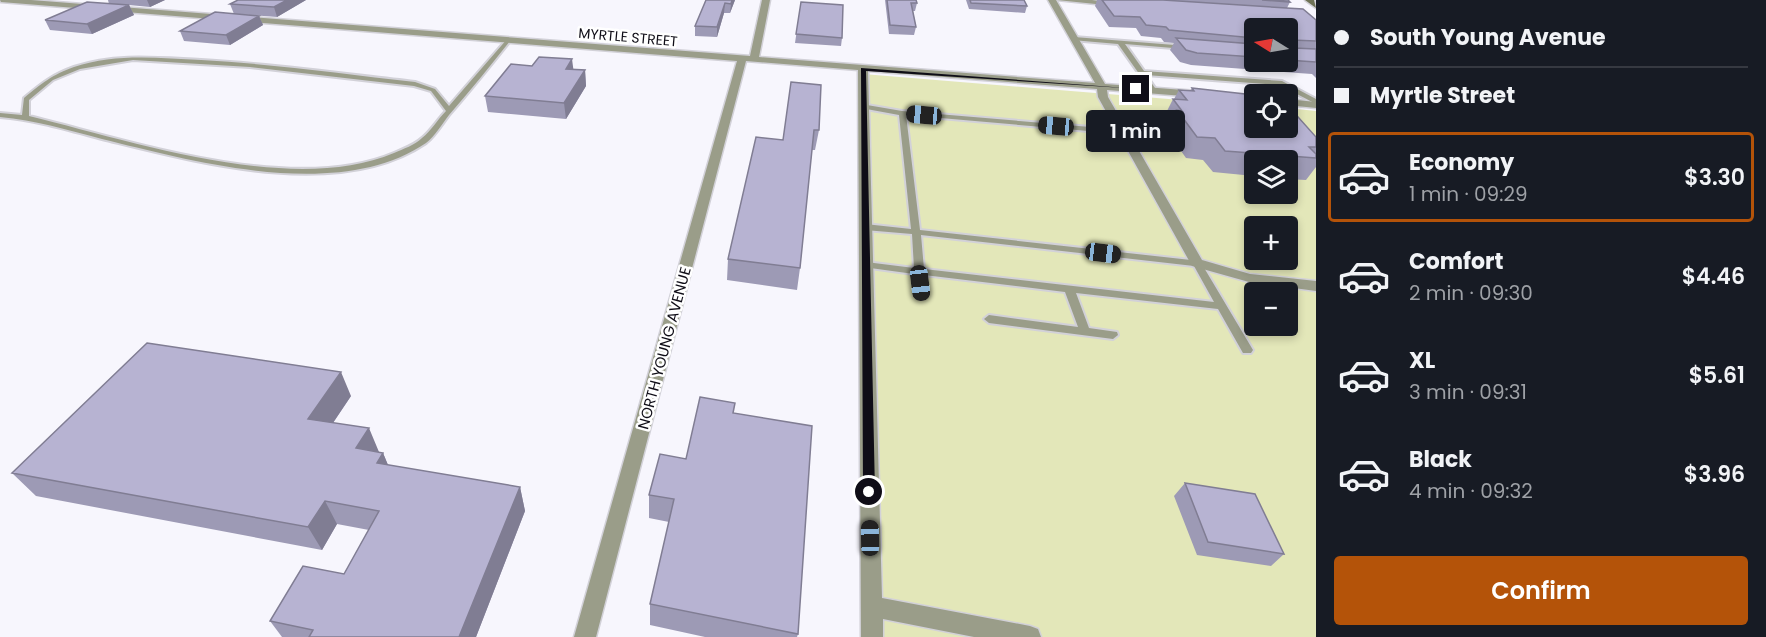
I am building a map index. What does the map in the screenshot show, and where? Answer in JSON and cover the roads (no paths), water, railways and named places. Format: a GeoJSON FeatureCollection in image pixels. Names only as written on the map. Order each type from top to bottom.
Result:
{"type":"FeatureCollection","features":[{"type":"Feature","properties":{"kind":"main road"},"geometry":{"type":"LineString","coordinates":[[1309,0],[1316,6]]}},
{"type":"Feature","properties":{"kind":"street","name":"MYRTLE STREET"},"geometry":{"type":"LineString","coordinates":[[1,0],[1209,95]]}},
{"type":"Feature","properties":{"kind":"street"},"geometry":{"type":"LineString","coordinates":[[754,61],[766,0]]}},
{"type":"Feature","properties":{"kind":"street"},"geometry":{"type":"LineString","coordinates":[[1052,0],[1101,86],[1103,97],[1197,263],[1249,278],[1316,286]]}},
{"type":"Feature","properties":{"kind":"street"},"geometry":{"type":"LineString","coordinates":[[1061,0],[1130,4]]}},
{"type":"Feature","properties":{"kind":"street","name":"NORTH YOUNG AVENUE"},"geometry":{"type":"LineString","coordinates":[[585,637],[742,60]]}},
{"type":"Feature","properties":{"kind":"street"},"geometry":{"type":"LineString","coordinates":[[863,69],[872,637]]}},
{"type":"Feature","properties":{"kind":"street"},"geometry":{"type":"LineString","coordinates":[[1298,102],[1316,103]]}},
{"type":"Feature","properties":{"kind":"street"},"geometry":{"type":"LineString","coordinates":[[871,606],[1030,637]]}},
{"type":"Feature","properties":{"kind":"lane"},"geometry":{"type":"LineString","coordinates":[[1074,39],[1198,48]]}},
{"type":"Feature","properties":{"kind":"lane"},"geometry":{"type":"LineString","coordinates":[[0,115],[25,117],[249,166],[328,171],[356,167],[407,150],[432,133],[508,40]]}},
{"type":"Feature","properties":{"kind":"lane"},"geometry":{"type":"LineString","coordinates":[[1120,42],[1154,91]]}},
{"type":"Feature","properties":{"kind":"lane"},"geometry":{"type":"LineString","coordinates":[[25,117],[26,99],[51,79],[98,63],[133,58],[250,65],[415,84],[433,90],[449,110]]}},
{"type":"Feature","properties":{"kind":"lane"},"geometry":{"type":"LineString","coordinates":[[1141,73],[1282,84],[1316,103]]}},
{"type":"Feature","properties":{"kind":"lane"},"geometry":{"type":"LineString","coordinates":[[864,106],[902,113],[1123,132]]}},
{"type":"Feature","properties":{"kind":"lane"},"geometry":{"type":"LineString","coordinates":[[902,113],[921,296]]}},
{"type":"Feature","properties":{"kind":"lane"},"geometry":{"type":"LineString","coordinates":[[865,227],[1197,263],[1247,350]]}},
{"type":"Feature","properties":{"kind":"lane"},"geometry":{"type":"LineString","coordinates":[[866,265],[1222,306]]}},
{"type":"Feature","properties":{"kind":"lane"},"geometry":{"type":"LineString","coordinates":[[1069,289],[1085,331]]}},
{"type":"Feature","properties":{"kind":"lane"},"geometry":{"type":"LineString","coordinates":[[989,319],[1113,335]]}}]}
